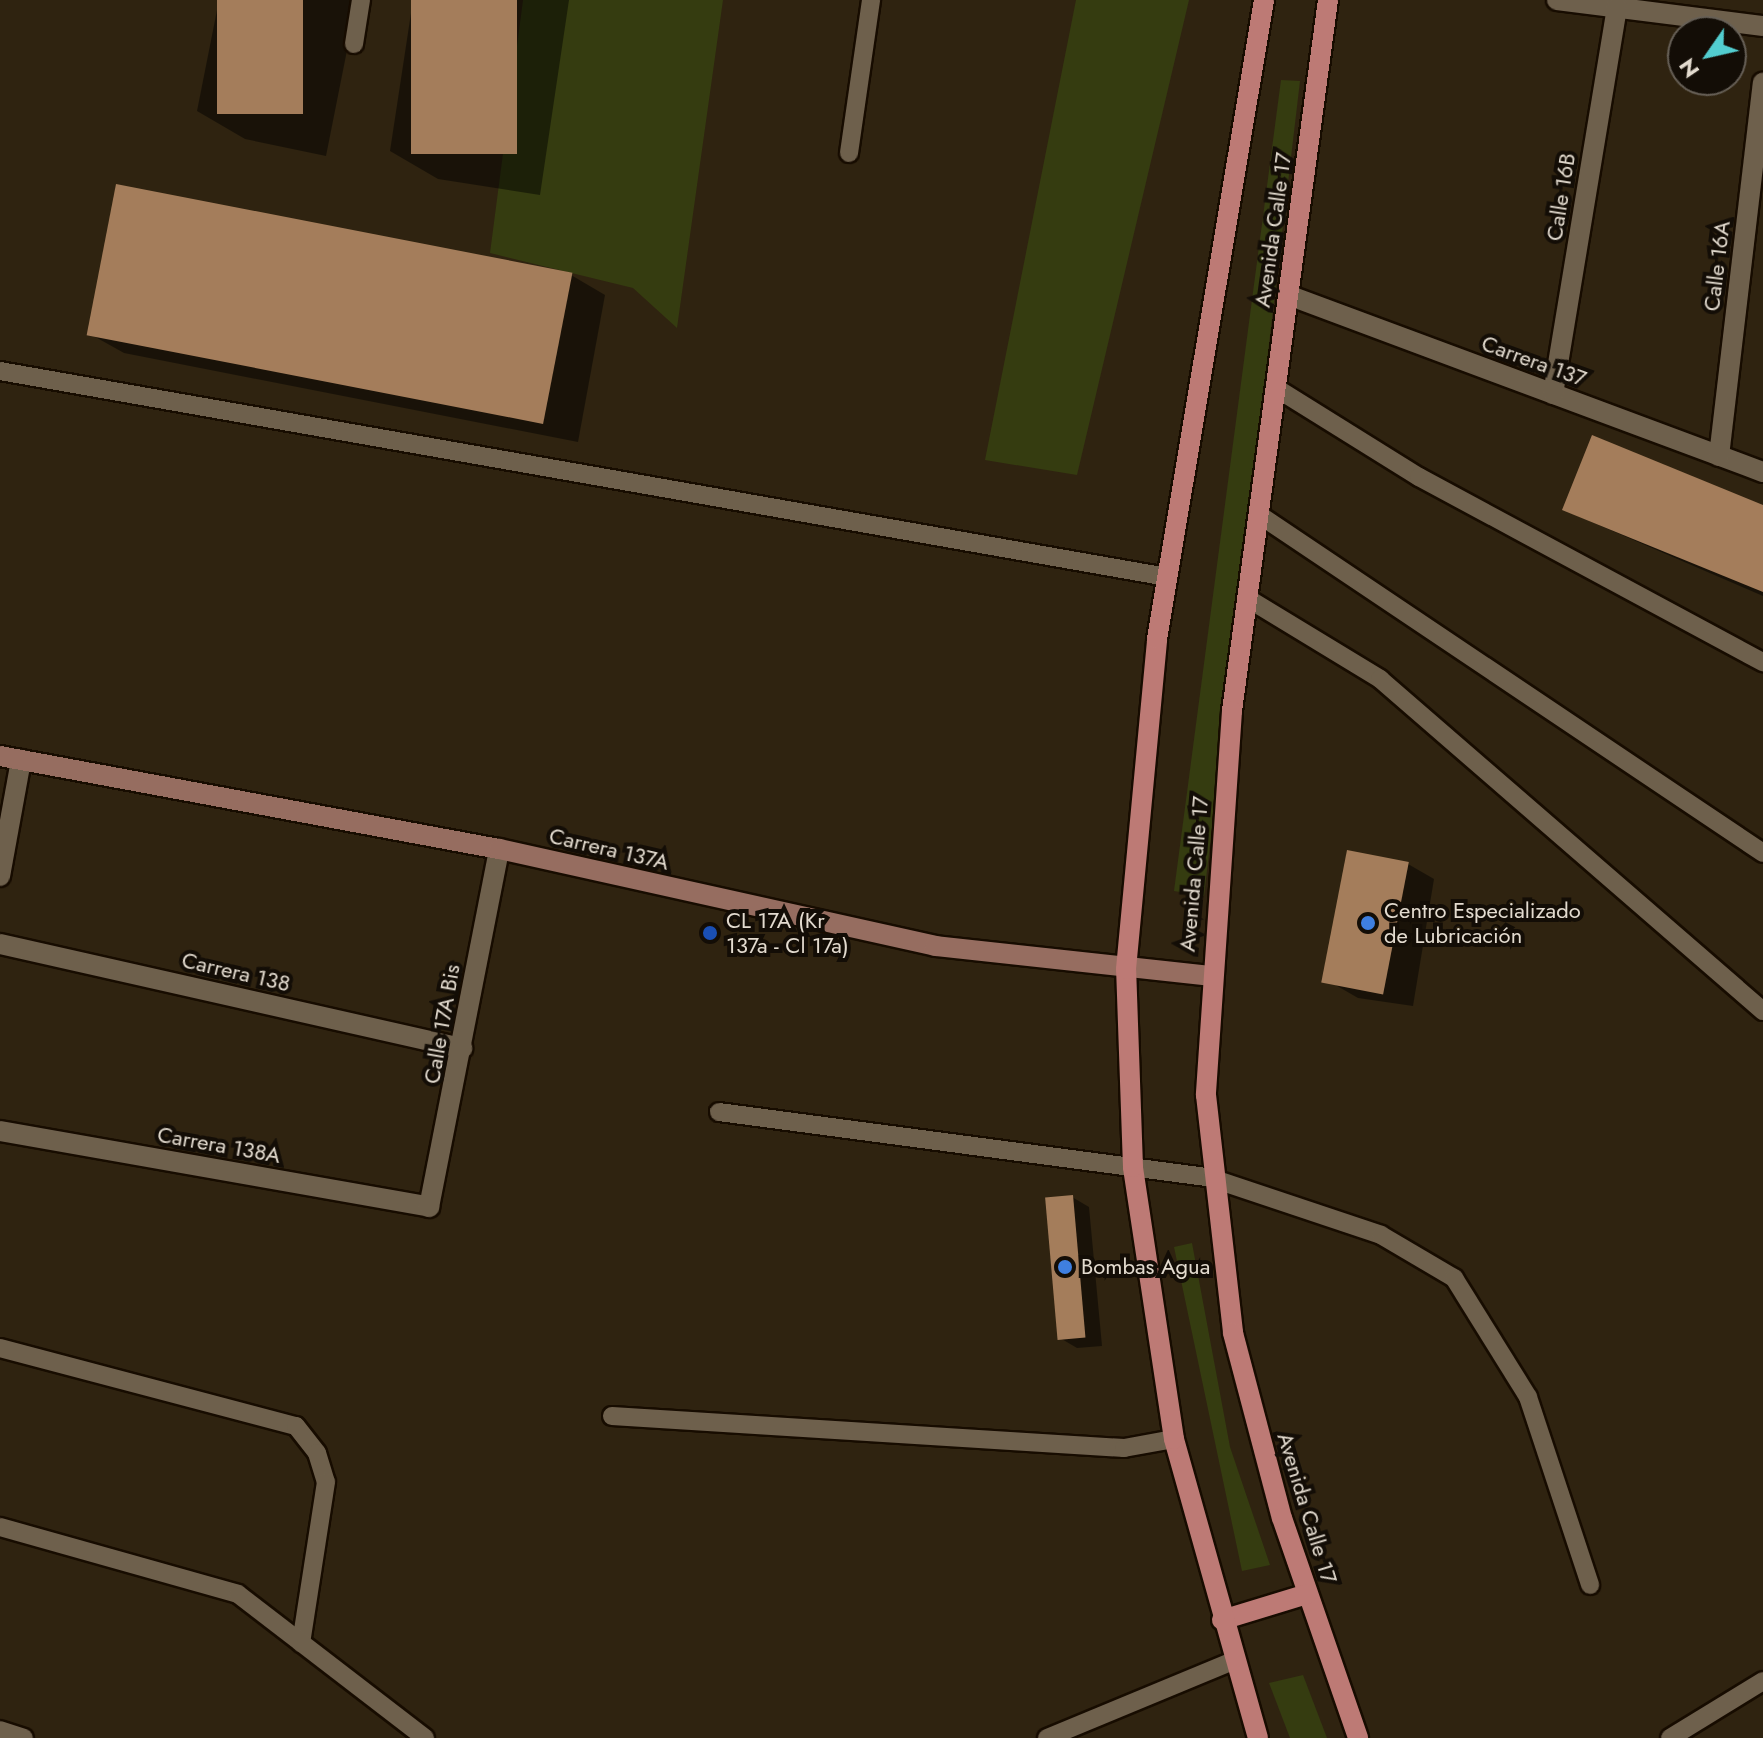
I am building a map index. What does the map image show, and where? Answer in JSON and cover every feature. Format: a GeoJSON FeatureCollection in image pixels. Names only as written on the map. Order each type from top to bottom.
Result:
{"type":"FeatureCollection","features":[{"type":"Feature","properties":{"kind":"main road","name":"Avenida Calle 17"},"geometry":{"type":"LineString","coordinates":[[1258,1738],[1222,1620],[1174,1439],[1133,1167],[1126,969],[1167,577],[1264,0]]}},
{"type":"Feature","properties":{"kind":"main road","name":"Avenida Calle 17"},"geometry":{"type":"LineString","coordinates":[[1328,0],[1247,598],[1209,976],[1211,1178],[1233,1333],[1307,1594],[1358,1738]]}},
{"type":"Feature","properties":{"kind":"main road"},"geometry":{"type":"LineString","coordinates":[[1222,1620],[1307,1594]]}},
{"type":"Feature","properties":{"kind":"street"},"geometry":{"type":"LineString","coordinates":[[1557,0],[1763,26]]}},
{"type":"Feature","properties":{"kind":"street","name":"Calle 16B"},"geometry":{"type":"LineString","coordinates":[[1553,394],[1617,7]]}},
{"type":"Feature","properties":{"kind":"street","name":"Calle 16A"},"geometry":{"type":"LineString","coordinates":[[1719,456],[1763,83]]}},
{"type":"Feature","properties":{"kind":"street","name":"Carrera 137"},"geometry":{"type":"LineString","coordinates":[[1288,295],[1763,472]]}},
{"type":"Feature","properties":{"kind":"street"},"geometry":{"type":"LineString","coordinates":[[0,876],[10,758]]}},
{"type":"Feature","properties":{"kind":"street","name":"Carrera 137A"},"geometry":{"type":"LineString","coordinates":[[10,758],[499,849],[935,946],[1209,976]]}},
{"type":"Feature","properties":{"kind":"street","name":"Calle 17A Bis"},"geometry":{"type":"LineString","coordinates":[[429,1207],[499,849]]}},
{"type":"Feature","properties":{"kind":"street","name":"Carrera 138"},"geometry":{"type":"LineString","coordinates":[[0,944],[462,1048]]}},
{"type":"Feature","properties":{"kind":"street","name":"Carrera 138A"},"geometry":{"type":"LineString","coordinates":[[0,1131],[429,1207]]}},
{"type":"Feature","properties":{"kind":"lane"},"geometry":{"type":"LineString","coordinates":[[354,44],[361,0]]}},
{"type":"Feature","properties":{"kind":"lane"},"geometry":{"type":"LineString","coordinates":[[849,153],[871,0]]}},
{"type":"Feature","properties":{"kind":"lane"},"geometry":{"type":"LineString","coordinates":[[0,371],[1167,577]]}},
{"type":"Feature","properties":{"kind":"lane"},"geometry":{"type":"LineString","coordinates":[[1276,388],[1419,477],[1763,662]]}},
{"type":"Feature","properties":{"kind":"lane"},"geometry":{"type":"LineString","coordinates":[[1258,514],[1763,853]]}},
{"type":"Feature","properties":{"kind":"lane"},"geometry":{"type":"LineString","coordinates":[[1247,598],[1380,679],[1763,1011]]}},
{"type":"Feature","properties":{"kind":"lane"},"geometry":{"type":"LineString","coordinates":[[719,1112],[1211,1178],[1381,1235],[1454,1278],[1528,1397],[1590,1585]]}},
{"type":"Feature","properties":{"kind":"lane"},"geometry":{"type":"LineString","coordinates":[[0,1348],[296,1426],[317,1453],[326,1482],[301,1643]]}},
{"type":"Feature","properties":{"kind":"lane"},"geometry":{"type":"LineString","coordinates":[[612,1416],[1124,1448],[1174,1439]]}},
{"type":"Feature","properties":{"kind":"lane"},"geometry":{"type":"LineString","coordinates":[[0,1527],[238,1594],[425,1738]]}},
{"type":"Feature","properties":{"kind":"lane"},"geometry":{"type":"LineString","coordinates":[[1047,1738],[1235,1660]]}},
{"type":"Feature","properties":{"kind":"lane"},"geometry":{"type":"LineString","coordinates":[[1670,1738],[1763,1681]]}},
{"type":"Feature","properties":{"kind":"lane"},"geometry":{"type":"LineString","coordinates":[[0,1730],[24,1738]]}},
{"type":"Feature","properties":{"kind":"green space"},"geometry":{"type":"Polygon","coordinates":[[[523,0],[723,0],[677,328],[633,288],[490,253],[523,0]]]}},
{"type":"Feature","properties":{"kind":"green space"},"geometry":{"type":"Polygon","coordinates":[[[1076,0],[1189,0],[1077,475],[985,460],[1076,0]]]}},
{"type":"Feature","properties":{"kind":"green space"},"geometry":{"type":"Polygon","coordinates":[[[1281,80],[1300,81],[1204,896],[1174,891],[1281,80]]]}},
{"type":"Feature","properties":{"kind":"green space"},"geometry":{"type":"Polygon","coordinates":[[[1192,1243],[1230,1447],[1270,1565],[1242,1571],[1174,1247],[1192,1243]]]}},
{"type":"Feature","properties":{"kind":"green space"},"geometry":{"type":"Polygon","coordinates":[[[1303,1675],[1327,1738],[1290,1738],[1269,1683],[1303,1675]]]}},
{"type":"Feature","properties":{"kind":"building"},"geometry":{"type":"Polygon","coordinates":[[[217,0],[303,0],[303,114],[217,114],[217,0]]]}},
{"type":"Feature","properties":{"kind":"building"},"geometry":{"type":"Polygon","coordinates":[[[411,0],[517,0],[517,154],[411,154],[411,0]]]}},
{"type":"Feature","properties":{"kind":"building"},"geometry":{"type":"Polygon","coordinates":[[[116,184],[572,273],[543,424],[87,335],[116,184]]]}},
{"type":"Feature","properties":{"kind":"building"},"geometry":{"type":"Polygon","coordinates":[[[1592,435],[1763,505],[1763,592],[1562,510],[1592,435]]]}},
{"type":"Feature","properties":{"kind":"building","name":"Centro Especializado de Lubricación"},"geometry":{"type":"Polygon","coordinates":[[[1347,850],[1409,862],[1383,995],[1321,983],[1347,850]]]}},
{"type":"Feature","properties":{"kind":"building","name":"Bombas Agua"},"geometry":{"type":"Polygon","coordinates":[[[1073,1195],[1085,1337],[1058,1340],[1045,1197],[1073,1195]]]}},
{"type":"Feature","properties":{"kind":"place","name":"Centro Especializado de Lubricación"},"geometry":{"type":"Point","coordinates":[1368,923]}},
{"type":"Feature","properties":{"kind":"place","name":"CL 17A (Kr 137a - Cl 17a)"},"geometry":{"type":"Point","coordinates":[710,933]}},
{"type":"Feature","properties":{"kind":"place","name":"Bombas Agua"},"geometry":{"type":"Point","coordinates":[1065,1267]}}]}
